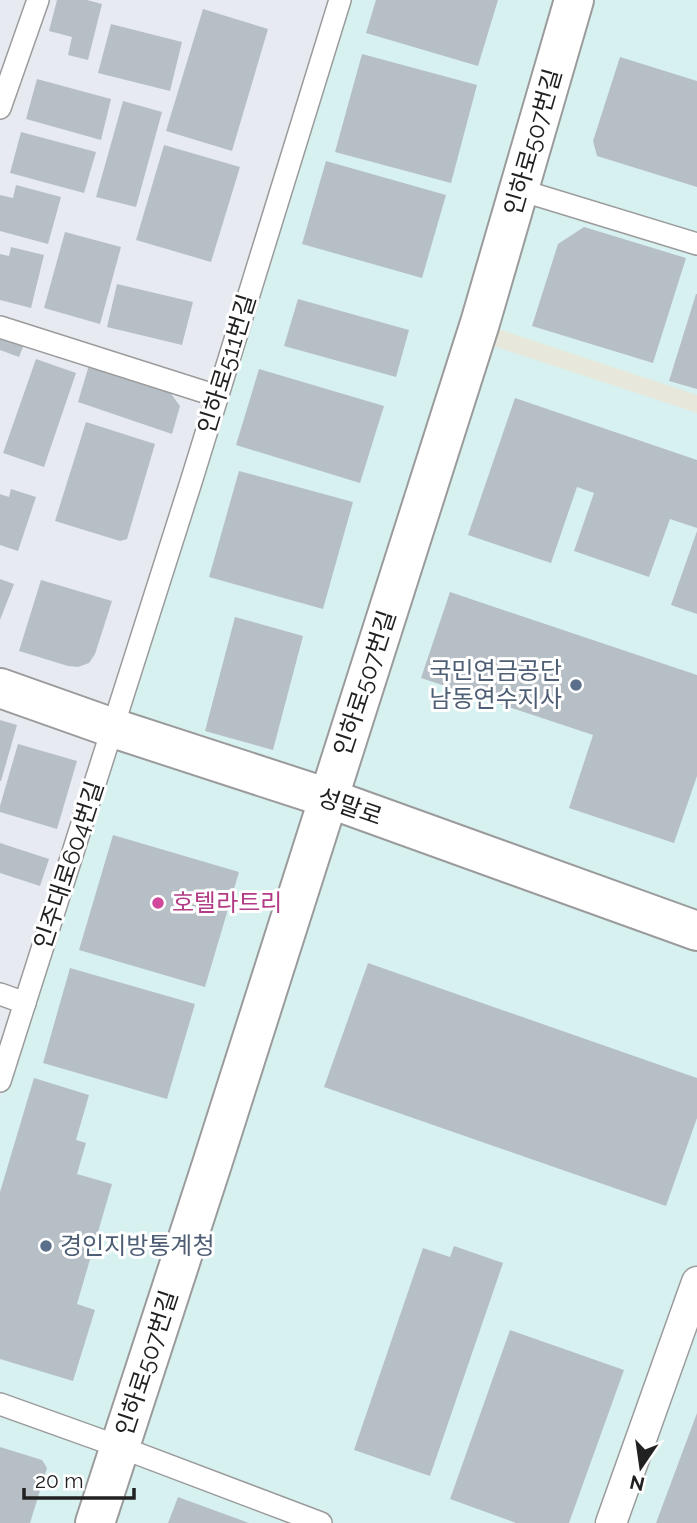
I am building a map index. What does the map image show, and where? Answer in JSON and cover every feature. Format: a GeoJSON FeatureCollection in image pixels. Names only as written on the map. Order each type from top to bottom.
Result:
{"type":"FeatureCollection","features":[{"type":"Feature","properties":{"kind":"street","name":"인하로507번길"},"geometry":{"type":"LineString","coordinates":[[95,1523],[480,323],[574,0]]}},
{"type":"Feature","properties":{"kind":"street","name":"성말로"},"geometry":{"type":"LineString","coordinates":[[0,688],[328,798],[697,932]]}},
{"type":"Feature","properties":{"kind":"street"},"geometry":{"type":"LineString","coordinates":[[611,1523],[697,1282]]}},
{"type":"Feature","properties":{"kind":"lane"},"geometry":{"type":"LineString","coordinates":[[0,108],[38,0]]}},
{"type":"Feature","properties":{"kind":"lane","name":"인하로511번길"},"geometry":{"type":"LineString","coordinates":[[113,728],[340,0]]}},
{"type":"Feature","properties":{"kind":"lane"},"geometry":{"type":"LineString","coordinates":[[520,190],[697,244]]}},
{"type":"Feature","properties":{"kind":"lane"},"geometry":{"type":"LineString","coordinates":[[0,327],[217,396]]}},
{"type":"Feature","properties":{"kind":"lane","name":"인주대로604번길"},"geometry":{"type":"LineString","coordinates":[[0,1081],[113,728]]}},
{"type":"Feature","properties":{"kind":"lane"},"geometry":{"type":"LineString","coordinates":[[0,994],[25,1003]]}},
{"type":"Feature","properties":{"kind":"lane"},"geometry":{"type":"LineString","coordinates":[[0,1404],[321,1523]]}},
{"type":"Feature","properties":{"kind":"shaded area"},"geometry":{"type":"Polygon","coordinates":[[[340,0],[697,0],[697,1523],[0,1523],[0,1098],[340,0]]]}},
{"type":"Feature","properties":{"kind":"shaded area"},"geometry":{"type":"Polygon","coordinates":[[[480,323],[697,395],[697,413],[475,340],[480,323]]]}},
{"type":"Feature","properties":{"kind":"building"},"geometry":{"type":"Polygon","coordinates":[[[57,0],[87,0],[102,4],[88,60],[68,55],[72,37],[49,31],[57,0]]]}},
{"type":"Feature","properties":{"kind":"building"},"geometry":{"type":"Polygon","coordinates":[[[376,0],[498,0],[478,66],[366,33],[376,0]]]}},
{"type":"Feature","properties":{"kind":"building"},"geometry":{"type":"Polygon","coordinates":[[[203,9],[268,29],[232,151],[166,131],[203,9]]]}},
{"type":"Feature","properties":{"kind":"building"},"geometry":{"type":"Polygon","coordinates":[[[111,24],[182,42],[170,91],[98,73],[111,24]]]}},
{"type":"Feature","properties":{"kind":"building"},"geometry":{"type":"Polygon","coordinates":[[[362,54],[477,85],[451,183],[335,152],[362,54]]]}},
{"type":"Feature","properties":{"kind":"building"},"geometry":{"type":"Polygon","coordinates":[[[620,57],[697,81],[697,187],[597,156],[593,141],[620,57]]]}},
{"type":"Feature","properties":{"kind":"building"},"geometry":{"type":"Polygon","coordinates":[[[37,79],[111,99],[101,140],[26,119],[37,79]]]}},
{"type":"Feature","properties":{"kind":"building"},"geometry":{"type":"Polygon","coordinates":[[[123,101],[162,112],[136,207],[96,197],[123,101]]]}},
{"type":"Feature","properties":{"kind":"building"},"geometry":{"type":"Polygon","coordinates":[[[21,132],[96,152],[84,193],[10,173],[21,132]]]}},
{"type":"Feature","properties":{"kind":"building"},"geometry":{"type":"Polygon","coordinates":[[[164,145],[240,167],[211,262],[136,240],[164,145]]]}},
{"type":"Feature","properties":{"kind":"building"},"geometry":{"type":"Polygon","coordinates":[[[326,161],[446,195],[422,278],[302,244],[326,161]]]}},
{"type":"Feature","properties":{"kind":"building"},"geometry":{"type":"Polygon","coordinates":[[[16,185],[61,197],[48,244],[0,231],[0,195],[13,198],[16,185]]]}},
{"type":"Feature","properties":{"kind":"building"},"geometry":{"type":"Polygon","coordinates":[[[584,227],[686,258],[653,363],[532,326],[558,244],[584,227]]]}},
{"type":"Feature","properties":{"kind":"building"},"geometry":{"type":"Polygon","coordinates":[[[65,232],[121,247],[100,324],[44,308],[65,232]]]}},
{"type":"Feature","properties":{"kind":"building"},"geometry":{"type":"Polygon","coordinates":[[[11,247],[44,255],[31,308],[0,300],[0,254],[9,256],[11,247]]]}},
{"type":"Feature","properties":{"kind":"building"},"geometry":{"type":"Polygon","coordinates":[[[117,284],[193,302],[182,345],[107,327],[117,284]]]}},
{"type":"Feature","properties":{"kind":"building"},"geometry":{"type":"Polygon","coordinates":[[[697,294],[697,389],[669,381],[697,294]]]}},
{"type":"Feature","properties":{"kind":"building"},"geometry":{"type":"Polygon","coordinates":[[[298,299],[409,330],[396,377],[284,346],[298,299]]]}},
{"type":"Feature","properties":{"kind":"building"},"geometry":{"type":"Polygon","coordinates":[[[0,333],[25,342],[19,357],[0,350],[0,333]]]}},
{"type":"Feature","properties":{"kind":"building"},"geometry":{"type":"Polygon","coordinates":[[[36,359],[76,373],[44,467],[3,453],[36,359]]]}},
{"type":"Feature","properties":{"kind":"building"},"geometry":{"type":"Polygon","coordinates":[[[89,365],[169,391],[180,406],[172,434],[78,402],[89,365]]]}},
{"type":"Feature","properties":{"kind":"building"},"geometry":{"type":"Polygon","coordinates":[[[259,369],[384,406],[360,483],[236,445],[259,369]]]}},
{"type":"Feature","properties":{"kind":"building"},"geometry":{"type":"Polygon","coordinates":[[[515,398],[697,460],[697,528],[670,519],[649,577],[574,551],[594,493],[577,487],[551,563],[468,535],[515,398]]]}},
{"type":"Feature","properties":{"kind":"building"},"geometry":{"type":"Polygon","coordinates":[[[86,422],[155,444],[127,539],[120,541],[55,521],[86,422]]]}},
{"type":"Feature","properties":{"kind":"building"},"geometry":{"type":"Polygon","coordinates":[[[239,471],[353,502],[323,609],[209,577],[239,471]]]}},
{"type":"Feature","properties":{"kind":"building"},"geometry":{"type":"Polygon","coordinates":[[[11,489],[36,497],[18,551],[0,545],[0,494],[9,497],[11,489]]]}},
{"type":"Feature","properties":{"kind":"building"},"geometry":{"type":"Polygon","coordinates":[[[697,531],[697,614],[671,605],[697,531]]]}},
{"type":"Feature","properties":{"kind":"building"},"geometry":{"type":"Polygon","coordinates":[[[0,579],[14,584],[0,620],[0,579]]]}},
{"type":"Feature","properties":{"kind":"building"},"geometry":{"type":"Polygon","coordinates":[[[41,580],[112,601],[95,654],[89,663],[78,667],[68,666],[19,651],[41,580]]]}},
{"type":"Feature","properties":{"kind":"building"},"geometry":{"type":"Polygon","coordinates":[[[450,592],[697,675],[697,776],[674,843],[569,808],[593,735],[421,678],[450,592]]]}},
{"type":"Feature","properties":{"kind":"building"},"geometry":{"type":"Polygon","coordinates":[[[235,617],[303,636],[273,750],[205,731],[235,617]]]}},
{"type":"Feature","properties":{"kind":"building"},"geometry":{"type":"Polygon","coordinates":[[[0,720],[17,725],[1,781],[0,781],[0,720]]]}},
{"type":"Feature","properties":{"kind":"building"},"geometry":{"type":"Polygon","coordinates":[[[18,744],[77,761],[57,829],[0,812],[18,744]]]}},
{"type":"Feature","properties":{"kind":"building"},"geometry":{"type":"Polygon","coordinates":[[[113,835],[239,872],[205,987],[79,950],[113,835]]]}},
{"type":"Feature","properties":{"kind":"building"},"geometry":{"type":"Polygon","coordinates":[[[0,843],[49,859],[40,886],[0,873],[0,843]]]}},
{"type":"Feature","properties":{"kind":"building"},"geometry":{"type":"Polygon","coordinates":[[[368,963],[697,1078],[697,1118],[666,1206],[324,1087],[368,963]]]}},
{"type":"Feature","properties":{"kind":"building"},"geometry":{"type":"Polygon","coordinates":[[[70,968],[195,1004],[167,1099],[43,1063],[70,968]]]}},
{"type":"Feature","properties":{"kind":"building"},"geometry":{"type":"Polygon","coordinates":[[[34,1078],[89,1095],[76,1140],[86,1143],[77,1174],[112,1184],[77,1304],[95,1310],[73,1381],[0,1359],[0,1192],[34,1078]]]}},
{"type":"Feature","properties":{"kind":"building"},"geometry":{"type":"Polygon","coordinates":[[[454,1246],[503,1263],[430,1476],[354,1450],[423,1248],[450,1257],[454,1246]]]}},
{"type":"Feature","properties":{"kind":"building"},"geometry":{"type":"Polygon","coordinates":[[[510,1330],[624,1370],[569,1523],[516,1523],[450,1499],[510,1330]]]}},
{"type":"Feature","properties":{"kind":"building"},"geometry":{"type":"Polygon","coordinates":[[[697,1413],[697,1523],[656,1523],[697,1413]]]}},
{"type":"Feature","properties":{"kind":"building"},"geometry":{"type":"Polygon","coordinates":[[[0,1447],[42,1460],[47,1468],[30,1523],[0,1523],[0,1447]]]}},
{"type":"Feature","properties":{"kind":"building"},"geometry":{"type":"Polygon","coordinates":[[[178,1497],[249,1523],[168,1523],[178,1497]]]}},
{"type":"Feature","properties":{"kind":"place","name":"국민연금공단 남동연수지사"},"geometry":{"type":"Point","coordinates":[576,685]}},
{"type":"Feature","properties":{"kind":"place","name":"호텔라트리"},"geometry":{"type":"Point","coordinates":[158,903]}},
{"type":"Feature","properties":{"kind":"place","name":"경인지방통계청"},"geometry":{"type":"Point","coordinates":[46,1246]}}]}
